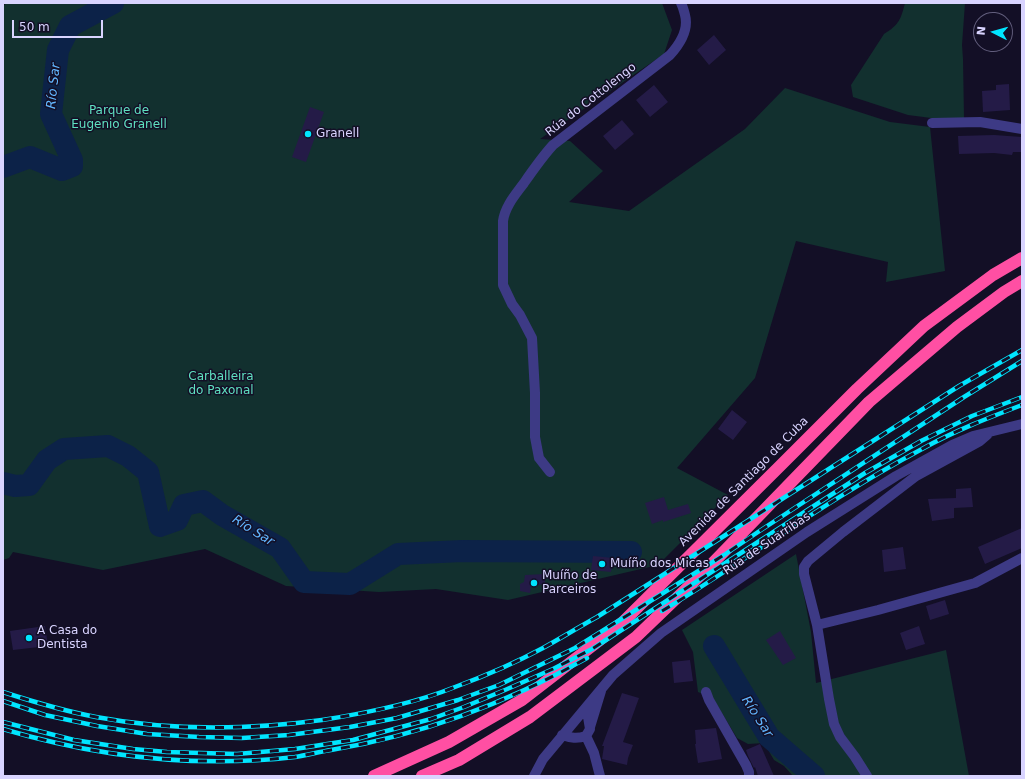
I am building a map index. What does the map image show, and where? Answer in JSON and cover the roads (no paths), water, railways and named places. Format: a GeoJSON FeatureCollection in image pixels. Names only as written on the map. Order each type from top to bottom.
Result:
{"type":"FeatureCollection","features":[{"type":"Feature","properties":{"kind":"highway","name":"Avenida de Santiago de Cuba"},"geometry":{"type":"LineString","coordinates":[[374,776],[449,742],[522,700],[623,622],[857,389],[924,326],[993,275],[1022,258]]}},
{"type":"Feature","properties":{"kind":"highway"},"geometry":{"type":"LineString","coordinates":[[422,776],[459,760],[530,717],[636,637],[708,568],[870,402],[957,327],[1004,292],[1022,281]]}},
{"type":"Feature","properties":{"kind":"street","name":"Rúa do Cottolengo"},"geometry":{"type":"LineString","coordinates":[[550,472],[539,458],[535,437],[535,394],[532,338],[520,314],[512,304],[503,285],[504,215],[510,202],[543,156],[553,145],[675,50],[684,34],[686,23],[686,16],[681,3]]}},
{"type":"Feature","properties":{"kind":"street"},"geometry":{"type":"LineString","coordinates":[[932,123],[980,122],[1022,128]]}},
{"type":"Feature","properties":{"kind":"street","name":"Rúa de Suarribas"},"geometry":{"type":"LineString","coordinates":[[534,776],[543,759],[613,675],[661,633],[807,532],[896,476],[952,445],[973,436],[1022,424]]}},
{"type":"Feature","properties":{"kind":"street","name":"Rúa de Suarribas"},"geometry":{"type":"LineString","coordinates":[[867,776],[856,757],[840,737],[834,724],[817,625],[804,574],[804,567],[808,561],[843,532],[916,476],[980,441],[990,432]]}},
{"type":"Feature","properties":{"kind":"street"},"geometry":{"type":"LineString","coordinates":[[817,625],[975,583],[1022,558]]}},
{"type":"Feature","properties":{"kind":"street"},"geometry":{"type":"LineString","coordinates":[[562,735],[579,738],[588,733],[603,687]]}},
{"type":"Feature","properties":{"kind":"street"},"geometry":{"type":"LineString","coordinates":[[706,692],[709,700],[746,765],[749,776]]}},
{"type":"Feature","properties":{"kind":"street"},"geometry":{"type":"LineString","coordinates":[[583,711],[588,717],[588,733],[600,776]]}},
{"type":"Feature","properties":{"kind":"waterway","name":"Río Sar"},"geometry":{"type":"LineString","coordinates":[[3,167],[30,157],[62,170],[72,166],[72,160],[51,114],[58,50],[70,26],[113,3]]}},
{"type":"Feature","properties":{"kind":"waterway","name":"Río Sar"},"geometry":{"type":"LineString","coordinates":[[3,483],[15,486],[29,485],[47,460],[64,449],[108,446],[128,456],[148,472],[160,526],[177,520],[184,505],[203,501],[222,515],[280,548],[304,582],[350,584],[398,554],[462,551],[631,552]]}},
{"type":"Feature","properties":{"kind":"waterway","name":"Río Sar"},"geometry":{"type":"LineString","coordinates":[[714,646],[769,737],[814,776]]}},
{"type":"Feature","properties":{"kind":"railway"},"geometry":{"type":"LineString","coordinates":[[3,692],[72,712],[124,722],[209,728],[266,726],[322,720],[390,707],[439,693],[489,674],[522,659],[597,617],[959,386],[1022,350]]}},
{"type":"Feature","properties":{"kind":"railway"},"geometry":{"type":"LineString","coordinates":[[3,701],[45,715],[97,726],[147,734],[242,738],[289,735],[350,727],[397,718],[458,700],[499,685],[575,648],[724,555],[964,397],[1022,361]]}},
{"type":"Feature","properties":{"kind":"railway"},"geometry":{"type":"LineString","coordinates":[[3,722],[74,740],[133,749],[167,752],[237,754],[295,749],[353,740],[431,719],[505,690],[553,669],[592,649],[865,473],[921,441],[972,416],[1022,397]]}},
{"type":"Feature","properties":{"kind":"railway"},"geometry":{"type":"LineString","coordinates":[[662,611],[828,504],[898,462],[934,442],[1022,405]]}},
{"type":"Feature","properties":{"kind":"railway"},"geometry":{"type":"LineString","coordinates":[[3,729],[74,747],[148,758],[221,761],[295,757],[365,744],[431,726],[495,703],[587,658]]}},
{"type":"Feature","properties":{"kind":"place","name":"Granell"},"geometry":{"type":"Point","coordinates":[308,134]}},
{"type":"Feature","properties":{"kind":"place","name":"Muíño dos Micas"},"geometry":{"type":"Point","coordinates":[602,564]}},
{"type":"Feature","properties":{"kind":"place","name":"Muíño de Parceiros"},"geometry":{"type":"Point","coordinates":[534,583]}},
{"type":"Feature","properties":{"kind":"place","name":"A Casa do Dentista"},"geometry":{"type":"Point","coordinates":[29,638]}},
{"type":"Feature","properties":{"kind":"park label","name":"Parque de Eugenio Granell"},"geometry":{"type":"Point","coordinates":[119,118]}},
{"type":"Feature","properties":{"kind":"park label","name":"Carballeira do Paxonal"},"geometry":{"type":"Point","coordinates":[221,384]}}]}
